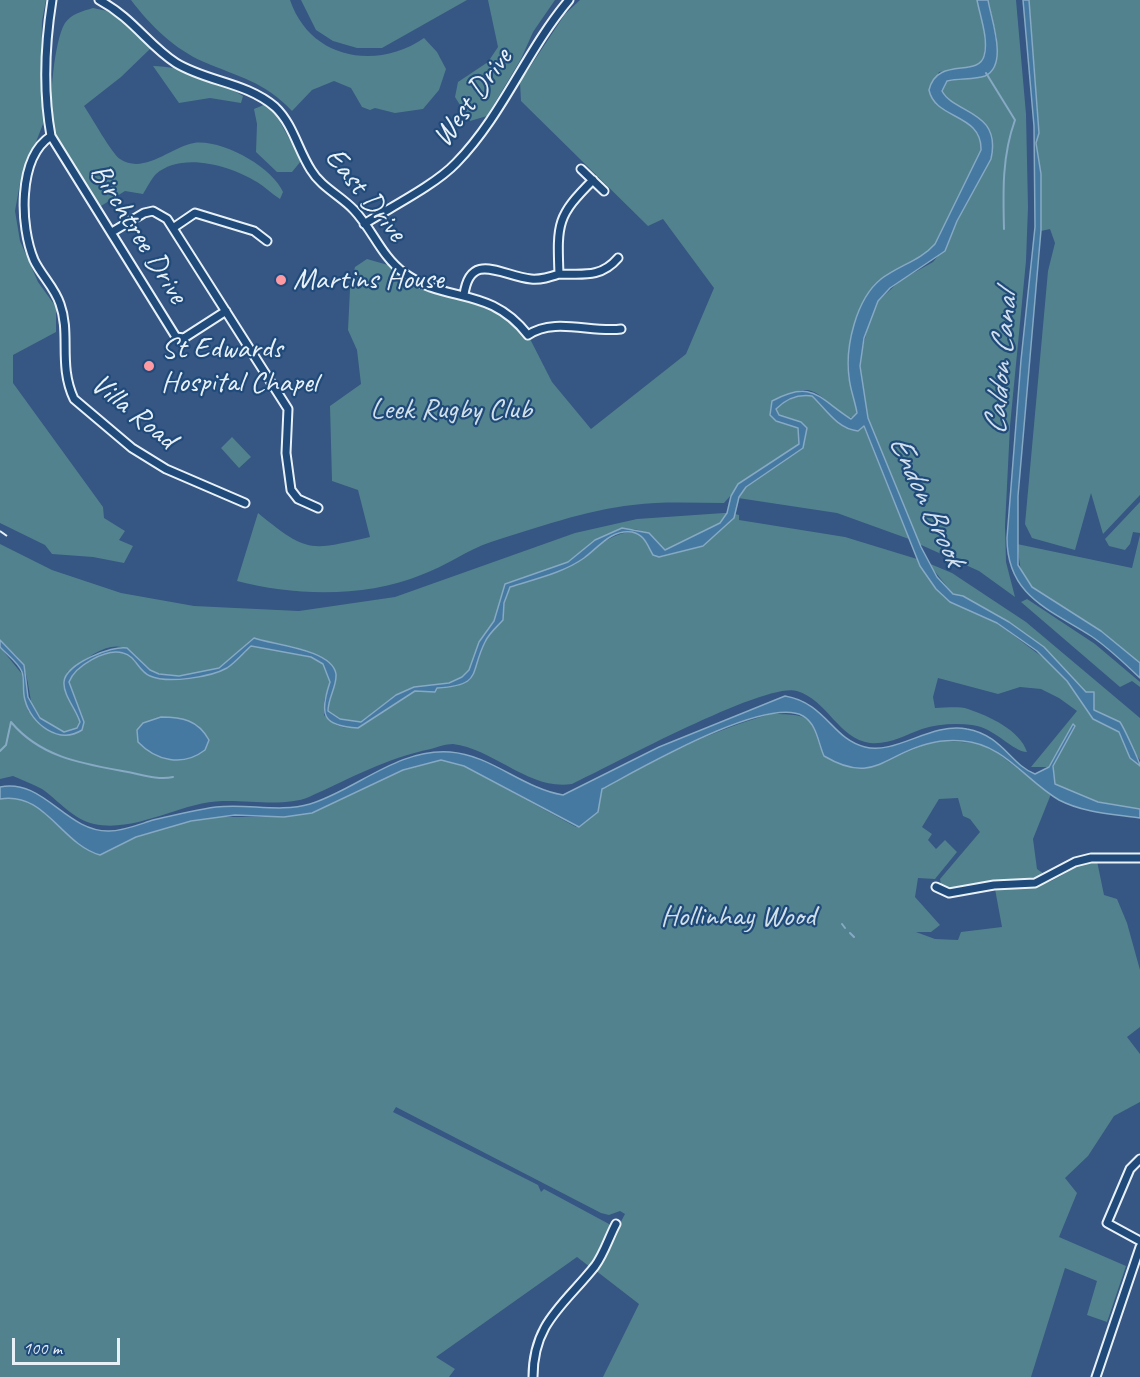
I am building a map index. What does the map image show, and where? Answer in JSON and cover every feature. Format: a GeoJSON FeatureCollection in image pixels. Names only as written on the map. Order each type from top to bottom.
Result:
{"type":"FeatureCollection","features":[{"type":"Feature","properties":{"kind":"street"},"geometry":{"type":"LineString","coordinates":[[51,136],[46,107],[47,29],[52,0]]}},
{"type":"Feature","properties":{"kind":"street","name":"East Drive"},"geometry":{"type":"LineString","coordinates":[[99,0],[124,15],[175,62],[193,71],[231,82],[274,107],[291,129],[311,171],[345,201],[388,259],[406,274],[424,284],[490,303],[519,324],[528,335],[550,326],[590,330],[621,329]]}},
{"type":"Feature","properties":{"kind":"street","name":"West Drive"},"geometry":{"type":"LineString","coordinates":[[364,224],[455,165],[482,133],[552,21],[569,0]]}},
{"type":"Feature","properties":{"kind":"street","name":"Birchtree Drive"},"geometry":{"type":"LineString","coordinates":[[51,136],[176,337],[184,338],[226,311]]}},
{"type":"Feature","properties":{"kind":"street","name":"Villa Road"},"geometry":{"type":"LineString","coordinates":[[51,136],[43,142],[28,172],[23,207],[30,250],[43,277],[60,303],[65,374],[74,399],[132,448],[166,469],[245,503]]}},
{"type":"Feature","properties":{"kind":"street"},"geometry":{"type":"LineString","coordinates":[[581,169],[604,191]]}},
{"type":"Feature","properties":{"kind":"street"},"geometry":{"type":"LineString","coordinates":[[559,274],[558,249],[563,213],[593,180]]}},
{"type":"Feature","properties":{"kind":"street"},"geometry":{"type":"LineString","coordinates":[[112,232],[144,213],[153,211],[159,213],[173,228],[288,409],[286,453],[291,490],[298,499],[318,508]]}},
{"type":"Feature","properties":{"kind":"street"},"geometry":{"type":"LineString","coordinates":[[173,228],[195,213],[254,231],[267,241]]}},
{"type":"Feature","properties":{"kind":"street"},"geometry":{"type":"LineString","coordinates":[[464,295],[466,278],[474,271],[486,269],[535,279],[559,274],[596,274],[607,270],[618,258]]}},
{"type":"Feature","properties":{"kind":"street"},"geometry":{"type":"LineString","coordinates":[[936,887],[949,893],[994,885],[1035,883],[1075,862],[1091,858],[1140,858]]}},
{"type":"Feature","properties":{"kind":"street"},"geometry":{"type":"LineString","coordinates":[[1140,1159],[1130,1169],[1107,1223],[1140,1241]]}},
{"type":"Feature","properties":{"kind":"street"},"geometry":{"type":"LineString","coordinates":[[533,1377],[533,1360],[540,1332],[597,1263],[616,1224]]}},
{"type":"Feature","properties":{"kind":"street"},"geometry":{"type":"LineString","coordinates":[[1096,1377],[1140,1247]]}},
{"type":"Feature","properties":{"kind":"green space"},"geometry":{"type":"Polygon","coordinates":[[[0,0],[46,0],[42,21],[43,124],[20,183],[15,211],[20,241],[38,282],[56,307],[56,332],[13,355],[13,383],[103,507],[104,518],[125,531],[119,540],[133,546],[124,563],[93,557],[52,554],[45,545],[0,523],[0,0]]]}},
{"type":"Feature","properties":{"kind":"green space"},"geometry":{"type":"Polygon","coordinates":[[[131,0],[290,0],[300,20],[313,35],[329,47],[347,54],[366,56],[386,54],[405,48],[424,38],[437,52],[446,69],[439,90],[423,109],[395,113],[375,108],[370,110],[362,107],[351,88],[334,81],[312,90],[292,111],[262,87],[193,57],[155,27],[131,0]]]}},
{"type":"Feature","properties":{"kind":"green space"},"geometry":{"type":"Polygon","coordinates":[[[301,0],[467,0],[382,48],[357,48],[333,41],[316,30],[301,0]]]}},
{"type":"Feature","properties":{"kind":"green space"},"geometry":{"type":"Polygon","coordinates":[[[488,0],[555,0],[533,32],[521,59],[487,116],[470,121],[455,97],[458,82],[488,62],[498,47],[488,0]]]}},
{"type":"Feature","properties":{"kind":"green space","name":"Leek Rugby Club"},"geometry":{"type":"Polygon","coordinates":[[[580,0],[977,0],[985,43],[982,59],[978,65],[939,72],[930,95],[943,109],[975,130],[980,139],[981,150],[935,244],[923,254],[881,279],[866,297],[860,309],[851,335],[848,361],[857,413],[854,417],[849,417],[818,394],[805,390],[772,401],[776,421],[799,428],[799,444],[745,479],[724,503],[644,504],[615,507],[579,515],[491,542],[430,571],[377,588],[306,592],[282,590],[237,581],[258,513],[288,536],[310,545],[334,545],[370,537],[358,490],[332,481],[330,406],[361,384],[357,350],[348,330],[350,289],[355,267],[367,259],[388,265],[412,285],[440,294],[443,290],[520,324],[552,382],[591,429],[686,354],[714,288],[663,219],[648,226],[521,101],[520,82],[565,14],[580,0]]]}},
{"type":"Feature","properties":{"kind":"green space"},"geometry":{"type":"Polygon","coordinates":[[[988,0],[1016,0],[1026,114],[1028,207],[1026,261],[1010,426],[1005,526],[1006,562],[1015,597],[979,571],[919,544],[868,418],[860,367],[869,323],[878,301],[901,280],[933,262],[948,244],[957,221],[991,159],[993,143],[984,123],[948,99],[942,91],[947,81],[980,77],[997,38],[988,0]]]}},
{"type":"Feature","properties":{"kind":"green space"},"geometry":{"type":"Polygon","coordinates":[[[1029,0],[1140,0],[1140,495],[1103,534],[1091,493],[1075,550],[1032,538],[1025,524],[1048,271],[1055,243],[1050,229],[1041,231],[1041,174],[1036,143],[1039,133],[1029,0]]]}},
{"type":"Feature","properties":{"kind":"green space"},"geometry":{"type":"Polygon","coordinates":[[[93,8],[117,13],[151,48],[121,77],[84,106],[116,156],[129,163],[138,164],[148,162],[185,145],[205,143],[218,145],[245,157],[268,173],[283,192],[280,199],[246,176],[220,166],[193,162],[179,163],[156,174],[143,194],[125,191],[101,206],[60,145],[55,134],[51,113],[53,72],[61,32],[70,17],[93,8]]]}},
{"type":"Feature","properties":{"kind":"green space"},"geometry":{"type":"Polygon","coordinates":[[[153,66],[176,69],[212,80],[243,96],[241,103],[210,98],[179,103],[153,66]]]}},
{"type":"Feature","properties":{"kind":"green space"},"geometry":{"type":"Polygon","coordinates":[[[266,104],[278,118],[301,161],[292,172],[277,172],[256,152],[257,124],[254,109],[266,104]]]}},
{"type":"Feature","properties":{"kind":"green space"},"geometry":{"type":"Polygon","coordinates":[[[802,395],[812,396],[847,428],[854,431],[863,425],[909,539],[837,513],[738,498],[746,487],[803,448],[801,422],[778,415],[776,409],[783,402],[802,395]]]}},
{"type":"Feature","properties":{"kind":"green space"},"geometry":{"type":"Polygon","coordinates":[[[232,437],[251,457],[239,468],[221,448],[232,437]]]}},
{"type":"Feature","properties":{"kind":"green space"},"geometry":{"type":"Polygon","coordinates":[[[1140,502],[1140,533],[1133,532],[1130,544],[1125,550],[1109,546],[1105,539],[1140,502]]]}},
{"type":"Feature","properties":{"kind":"green space"},"geometry":{"type":"Polygon","coordinates":[[[727,513],[720,523],[665,550],[649,533],[634,529],[595,540],[568,562],[505,584],[494,621],[479,642],[469,670],[462,677],[449,683],[414,687],[396,695],[361,722],[340,719],[328,711],[336,674],[332,666],[324,659],[301,649],[254,638],[224,666],[183,676],[156,673],[144,666],[129,650],[118,646],[99,651],[67,672],[70,702],[80,722],[77,728],[64,732],[50,727],[41,720],[35,711],[25,671],[20,661],[0,640],[0,544],[52,570],[121,593],[194,606],[299,611],[395,597],[575,533],[637,519],[727,513]]]}},
{"type":"Feature","properties":{"kind":"green space"},"geometry":{"type":"Polygon","coordinates":[[[735,514],[739,515],[739,520],[845,537],[917,559],[936,589],[950,602],[997,623],[1053,665],[1079,696],[1093,718],[1119,732],[1130,758],[1140,766],[1140,809],[1098,802],[1055,784],[1053,766],[1074,725],[1049,767],[1031,767],[1077,711],[1059,698],[1041,689],[1020,687],[998,694],[938,678],[933,697],[935,708],[964,708],[985,716],[1003,725],[1018,737],[1027,752],[1016,748],[988,730],[966,724],[934,726],[890,741],[870,743],[850,734],[817,702],[797,691],[779,692],[753,699],[721,712],[572,784],[541,781],[483,753],[468,747],[450,744],[383,763],[300,800],[207,803],[142,821],[110,826],[80,819],[42,789],[28,782],[13,776],[0,779],[0,647],[22,674],[28,711],[52,732],[75,734],[84,722],[69,682],[77,671],[99,656],[122,652],[129,655],[140,668],[150,674],[186,678],[219,669],[251,646],[311,657],[323,664],[330,682],[324,701],[324,715],[336,725],[348,728],[371,719],[404,695],[415,691],[434,692],[437,688],[465,683],[471,678],[487,637],[503,620],[504,604],[510,587],[563,569],[610,538],[623,533],[635,533],[644,538],[651,552],[661,557],[702,546],[735,514]]]}},
{"type":"Feature","properties":{"kind":"green space"},"geometry":{"type":"Polygon","coordinates":[[[1140,535],[1140,663],[1101,631],[1032,587],[1021,572],[1017,544],[1132,568],[1140,535]]]}},
{"type":"Feature","properties":{"kind":"green space"},"geometry":{"type":"Polygon","coordinates":[[[928,563],[952,573],[1026,622],[1140,718],[1140,760],[1116,721],[1094,710],[1094,695],[1086,692],[1057,661],[1025,634],[991,612],[953,594],[928,563]]]}},
{"type":"Feature","properties":{"kind":"green space"},"geometry":{"type":"Polygon","coordinates":[[[1027,599],[1095,644],[1140,682],[1140,687],[1132,681],[1120,687],[1021,602],[1027,599]]]}},
{"type":"Feature","properties":{"kind":"green space","name":"Hollinhay Wood"},"geometry":{"type":"Polygon","coordinates":[[[771,714],[796,715],[809,721],[824,756],[837,763],[877,765],[926,744],[944,741],[976,743],[992,749],[1051,794],[1033,839],[1037,869],[1044,874],[1035,881],[952,890],[941,885],[940,879],[980,832],[970,819],[963,816],[958,798],[939,799],[922,827],[932,834],[928,840],[936,849],[945,840],[957,852],[935,879],[918,878],[915,897],[940,925],[931,932],[916,932],[935,939],[958,940],[961,932],[1002,927],[995,889],[1045,884],[1081,865],[1097,861],[1104,895],[1117,899],[1127,923],[1140,970],[1140,1027],[1127,1037],[1140,1054],[1140,1102],[1114,1116],[1088,1156],[1065,1178],[1077,1193],[1059,1237],[1126,1266],[1107,1322],[1087,1315],[1097,1281],[1065,1268],[1031,1377],[603,1377],[639,1304],[595,1270],[625,1214],[620,1211],[609,1215],[601,1213],[396,1107],[393,1112],[538,1185],[541,1192],[544,1189],[609,1224],[611,1228],[590,1267],[577,1257],[436,1357],[455,1369],[449,1377],[0,1377],[0,799],[12,798],[31,804],[75,841],[107,852],[136,837],[174,825],[212,817],[284,817],[312,813],[403,770],[441,760],[464,766],[576,827],[598,812],[602,789],[705,737],[771,714]]]}},
{"type":"Feature","properties":{"kind":"water"},"geometry":{"type":"Polygon","coordinates":[[[977,0],[988,0],[997,41],[996,62],[985,76],[947,81],[942,91],[948,99],[975,115],[990,131],[993,143],[991,159],[957,221],[945,251],[890,288],[878,301],[864,338],[860,366],[868,418],[921,547],[937,577],[953,594],[963,596],[1009,622],[1044,647],[1086,692],[1094,692],[1094,710],[1120,722],[1140,766],[1130,758],[1119,732],[1093,719],[1067,681],[1037,651],[997,623],[950,602],[936,589],[920,566],[864,426],[858,431],[844,426],[812,396],[792,398],[776,409],[779,415],[801,422],[807,428],[803,448],[746,487],[739,497],[734,518],[703,546],[659,557],[653,555],[640,535],[632,532],[618,533],[567,568],[510,587],[504,603],[503,620],[487,639],[475,670],[468,681],[437,688],[435,692],[415,691],[358,728],[337,725],[326,717],[325,703],[330,682],[323,664],[311,657],[251,646],[227,668],[200,677],[178,679],[150,676],[131,657],[123,653],[108,653],[84,664],[69,682],[84,722],[82,730],[64,735],[55,733],[47,730],[33,717],[24,697],[22,672],[0,647],[0,640],[24,665],[28,697],[40,718],[64,732],[77,728],[80,722],[64,687],[66,675],[90,657],[111,650],[127,648],[150,670],[159,674],[179,676],[219,668],[254,638],[301,649],[324,659],[332,666],[336,674],[328,711],[340,719],[361,722],[396,695],[414,687],[449,683],[462,677],[469,670],[479,642],[494,621],[505,584],[568,562],[595,540],[622,528],[649,533],[665,550],[720,523],[727,513],[731,496],[738,484],[799,444],[798,428],[776,421],[770,415],[772,401],[786,395],[806,391],[822,398],[851,419],[857,413],[848,365],[851,338],[859,311],[872,288],[881,279],[923,254],[935,244],[981,150],[979,138],[974,129],[940,107],[933,100],[929,90],[933,80],[940,73],[974,66],[984,56],[985,35],[977,0]]]}},
{"type":"Feature","properties":{"kind":"water"},"geometry":{"type":"Polygon","coordinates":[[[1023,0],[1029,0],[1039,133],[1036,143],[1041,174],[1041,230],[1018,496],[1018,565],[1032,587],[1101,631],[1140,663],[1140,678],[1098,641],[1033,599],[1014,574],[1009,558],[1007,538],[1021,360],[1035,227],[1034,126],[1023,0]]]}},
{"type":"Feature","properties":{"kind":"water"},"geometry":{"type":"Polygon","coordinates":[[[785,696],[810,706],[844,737],[865,747],[889,747],[940,730],[967,729],[989,737],[1019,764],[1035,774],[1049,767],[1073,724],[1075,726],[1053,766],[1055,784],[1098,802],[1140,809],[1140,818],[1078,808],[1059,800],[1003,756],[978,744],[963,741],[927,744],[867,768],[855,768],[841,764],[824,756],[808,719],[785,712],[761,716],[702,738],[602,789],[598,812],[579,827],[464,766],[441,760],[403,770],[312,813],[284,817],[235,815],[191,821],[136,837],[100,855],[86,849],[41,810],[29,803],[16,799],[0,799],[0,787],[16,786],[30,790],[80,823],[94,829],[115,831],[169,816],[216,807],[298,807],[327,798],[378,771],[413,756],[450,752],[479,759],[534,786],[563,795],[659,747],[785,696]]]}},
{"type":"Feature","properties":{"kind":"water"},"geometry":{"type":"Polygon","coordinates":[[[161,717],[183,719],[195,724],[209,740],[205,750],[188,759],[170,760],[153,754],[145,748],[138,742],[137,730],[143,723],[161,717]]]}},
{"type":"Feature","properties":{"kind":"waterway"},"geometry":{"type":"LineString","coordinates":[[986,73],[1015,120],[1006,160],[1004,229]]}},
{"type":"Feature","properties":{"kind":"waterway"},"geometry":{"type":"LineString","coordinates":[[0,751],[6,745],[11,722],[36,744],[64,757],[150,777],[173,777]]}},
{"type":"Feature","properties":{"kind":"waterway"},"geometry":{"type":"LineString","coordinates":[[842,924],[845,928]]}},
{"type":"Feature","properties":{"kind":"waterway"},"geometry":{"type":"LineString","coordinates":[[850,933],[854,937]]}},
{"type":"Feature","properties":{"kind":"railway"},"geometry":{"type":"LineString","coordinates":[[0,531],[7,536]]}},
{"type":"Feature","properties":{"kind":"place","name":"Martins House"},"geometry":{"type":"Point","coordinates":[281,280]}},
{"type":"Feature","properties":{"kind":"place","name":"St Edwards Hospital Chapel"},"geometry":{"type":"Point","coordinates":[149,366]}},
{"type":"Feature","properties":{"kind":"water label","name":"Caldon Canal"},"geometry":{"type":"Point","coordinates":[1002,364]}},
{"type":"Feature","properties":{"kind":"water label","name":"Endon Brook"},"geometry":{"type":"Point","coordinates":[926,501]}}]}
